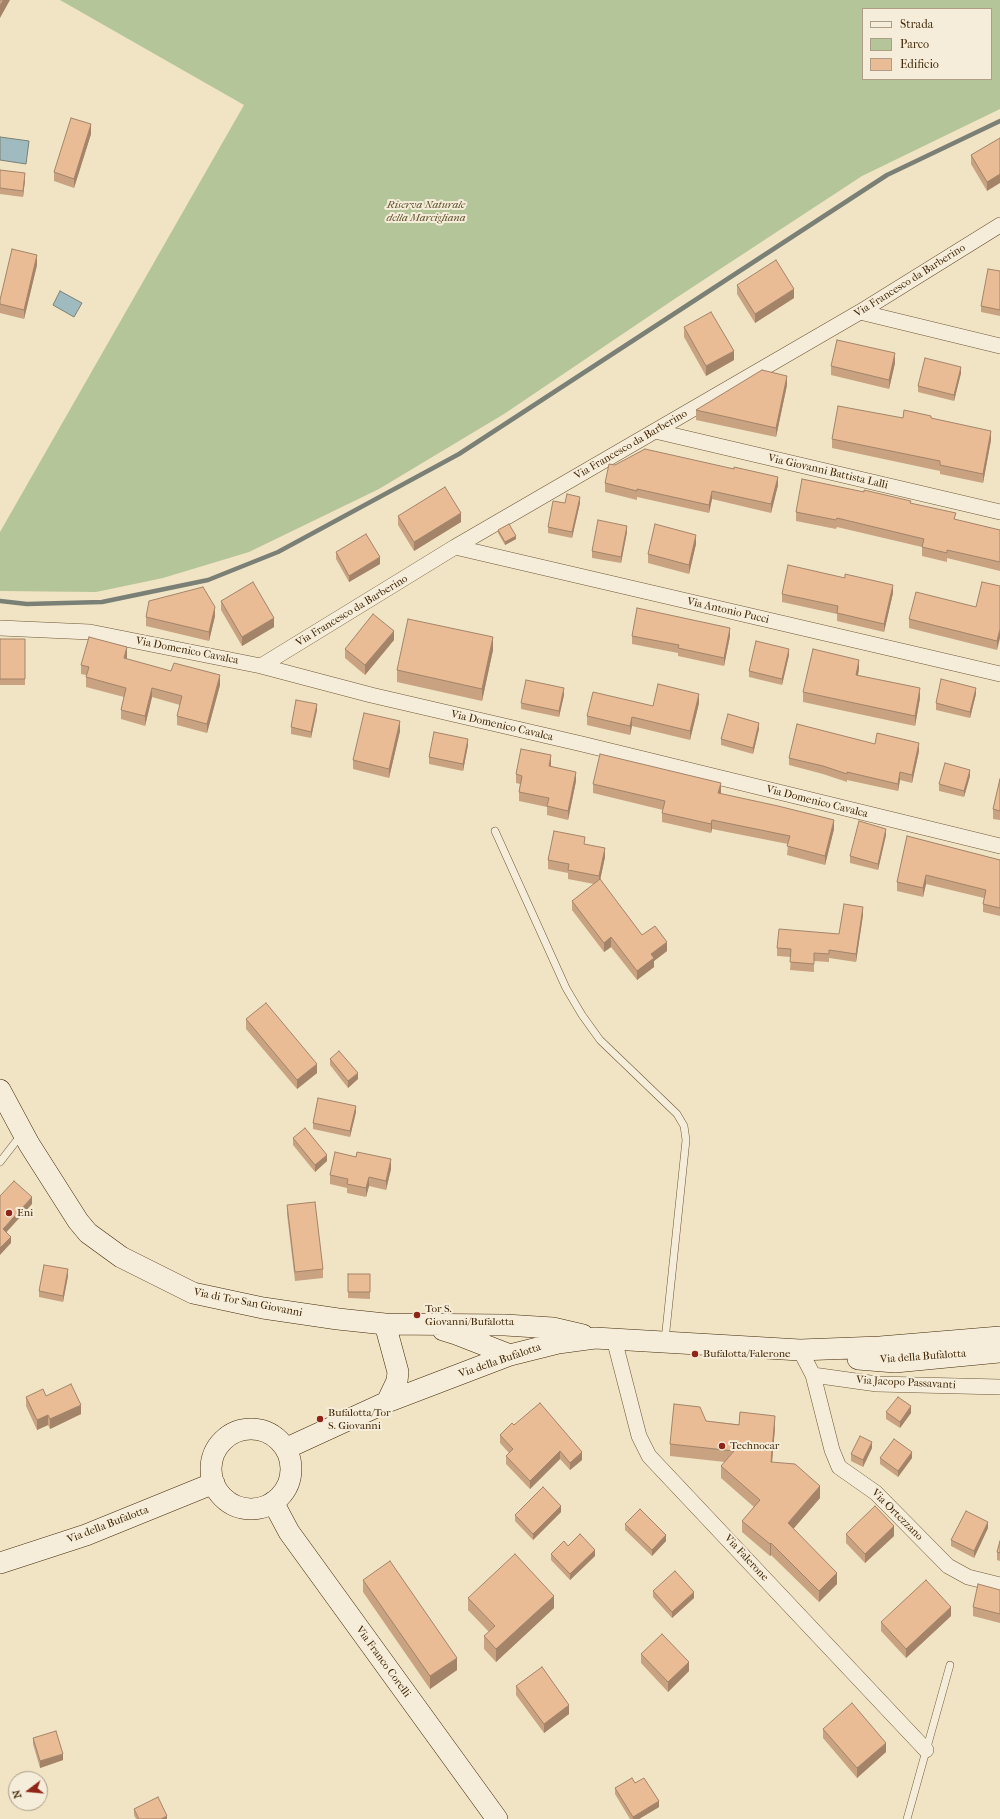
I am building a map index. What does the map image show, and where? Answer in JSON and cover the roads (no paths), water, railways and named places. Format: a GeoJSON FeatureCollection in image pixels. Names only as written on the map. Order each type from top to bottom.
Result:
{"type":"FeatureCollection","features":[{"type":"Feature","properties":{"kind":"street","name":"Via Francesco da Barberino"},"geometry":{"type":"LineString","coordinates":[[261,666],[455,548],[860,312],[1000,225]]}},
{"type":"Feature","properties":{"kind":"street"},"geometry":{"type":"LineString","coordinates":[[860,312],[1000,346]]}},
{"type":"Feature","properties":{"kind":"street","name":"Via Giovanni Battista Lalli"},"geometry":{"type":"LineString","coordinates":[[655,431],[1000,512]]}},
{"type":"Feature","properties":{"kind":"street","name":"Via Antonio Pucci"},"geometry":{"type":"LineString","coordinates":[[455,548],[1000,674]]}},
{"type":"Feature","properties":{"kind":"street","name":"Via Domenico Cavalca"},"geometry":{"type":"LineString","coordinates":[[0,628],[90,632],[261,666],[378,697],[582,744],[1000,846]]}},
{"type":"Feature","properties":{"kind":"street","name":"Via di Tor San Giovanni"},"geometry":{"type":"LineString","coordinates":[[0,1090],[23,1133],[78,1222],[88,1233],[121,1257],[193,1293],[262,1308],[385,1324],[423,1325]]}},
{"type":"Feature","properties":{"kind":"street"},"geometry":{"type":"LineString","coordinates":[[385,1324],[398,1372],[397,1381],[387,1402]]}},
{"type":"Feature","properties":{"kind":"street"},"geometry":{"type":"LineString","coordinates":[[423,1325],[505,1325],[553,1328],[605,1339]]}},
{"type":"Feature","properties":{"kind":"street"},"geometry":{"type":"LineString","coordinates":[[423,1325],[456,1334],[510,1355]]}},
{"type":"Feature","properties":{"kind":"street","name":"Via della Bufalotta"},"geometry":{"type":"LineString","coordinates":[[800,1350],[880,1347],[1000,1337]]}},
{"type":"Feature","properties":{"kind":"street","name":"Via della Bufalotta"},"geometry":{"type":"LineString","coordinates":[[287,1448],[387,1402],[510,1355],[558,1343],[605,1339],[664,1342],[800,1350],[867,1360],[895,1362],[1000,1352]]}},
{"type":"Feature","properties":{"kind":"street","name":"Via Falerone"},"geometry":{"type":"LineString","coordinates":[[605,1339],[639,1436],[650,1456],[926,1750]]}},
{"type":"Feature","properties":{"kind":"street","name":"Via Ortezzano"},"geometry":{"type":"LineString","coordinates":[[800,1350],[813,1375],[836,1463],[842,1470],[876,1493],[942,1561],[954,1571],[968,1577],[1000,1585]]}},
{"type":"Feature","properties":{"kind":"street","name":"Via Jacopo Passavanti"},"geometry":{"type":"LineString","coordinates":[[813,1375],[877,1384],[1000,1387]]}},
{"type":"Feature","properties":{"kind":"street"},"geometry":{"type":"LineString","coordinates":[[243,1430],[262,1431],[279,1440],[287,1448],[291,1474],[287,1487],[281,1497],[273,1502],[255,1509],[241,1508],[230,1502],[220,1493],[214,1483],[211,1469],[213,1458],[222,1441],[234,1433],[243,1430]]}},
{"type":"Feature","properties":{"kind":"street","name":"Via della Bufalotta"},"geometry":{"type":"LineString","coordinates":[[0,1563],[86,1535],[214,1483]]}},
{"type":"Feature","properties":{"kind":"street","name":"Via Franco Corelli"},"geometry":{"type":"LineString","coordinates":[[273,1502],[289,1532],[497,1819]]}},
{"type":"Feature","properties":{"kind":"lane"},"geometry":{"type":"LineString","coordinates":[[495,831],[566,988],[582,1015],[610,1050],[677,1114],[684,1126],[686,1140],[664,1342]]}},
{"type":"Feature","properties":{"kind":"lane"},"geometry":{"type":"LineString","coordinates":[[0,1162],[23,1133]]}},
{"type":"Feature","properties":{"kind":"lane"},"geometry":{"type":"LineString","coordinates":[[907,1819],[950,1665]]}},
{"type":"Feature","properties":{"kind":"water"},"geometry":{"type":"Polygon","coordinates":[[[0,137],[29,141],[26,164],[0,160],[0,137]]]}},
{"type":"Feature","properties":{"kind":"water"},"geometry":{"type":"Polygon","coordinates":[[[60,291],[82,303],[74,317],[53,305],[60,291]]]}},
{"type":"Feature","properties":{"kind":"waterway"},"geometry":{"type":"LineString","coordinates":[[0,601],[27,604],[102,602],[208,580],[278,552],[459,454],[887,175],[1000,121]]}},
{"type":"Feature","properties":{"kind":"place","name":"Eni"},"geometry":{"type":"Point","coordinates":[9,1213]}},
{"type":"Feature","properties":{"kind":"place","name":"Tor S. Giovanni/Bufalotta"},"geometry":{"type":"Point","coordinates":[417,1315]}},
{"type":"Feature","properties":{"kind":"place","name":"Bufalotta/Falerone"},"geometry":{"type":"Point","coordinates":[695,1354]}},
{"type":"Feature","properties":{"kind":"place","name":"Bufalotta/Tor S. Giovanni"},"geometry":{"type":"Point","coordinates":[320,1419]}},
{"type":"Feature","properties":{"kind":"place","name":"Technocar"},"geometry":{"type":"Point","coordinates":[722,1446]}},
{"type":"Feature","properties":{"kind":"park label","name":"Riserva Naturale della Marcigliana"},"geometry":{"type":"Point","coordinates":[426,211]}}]}
